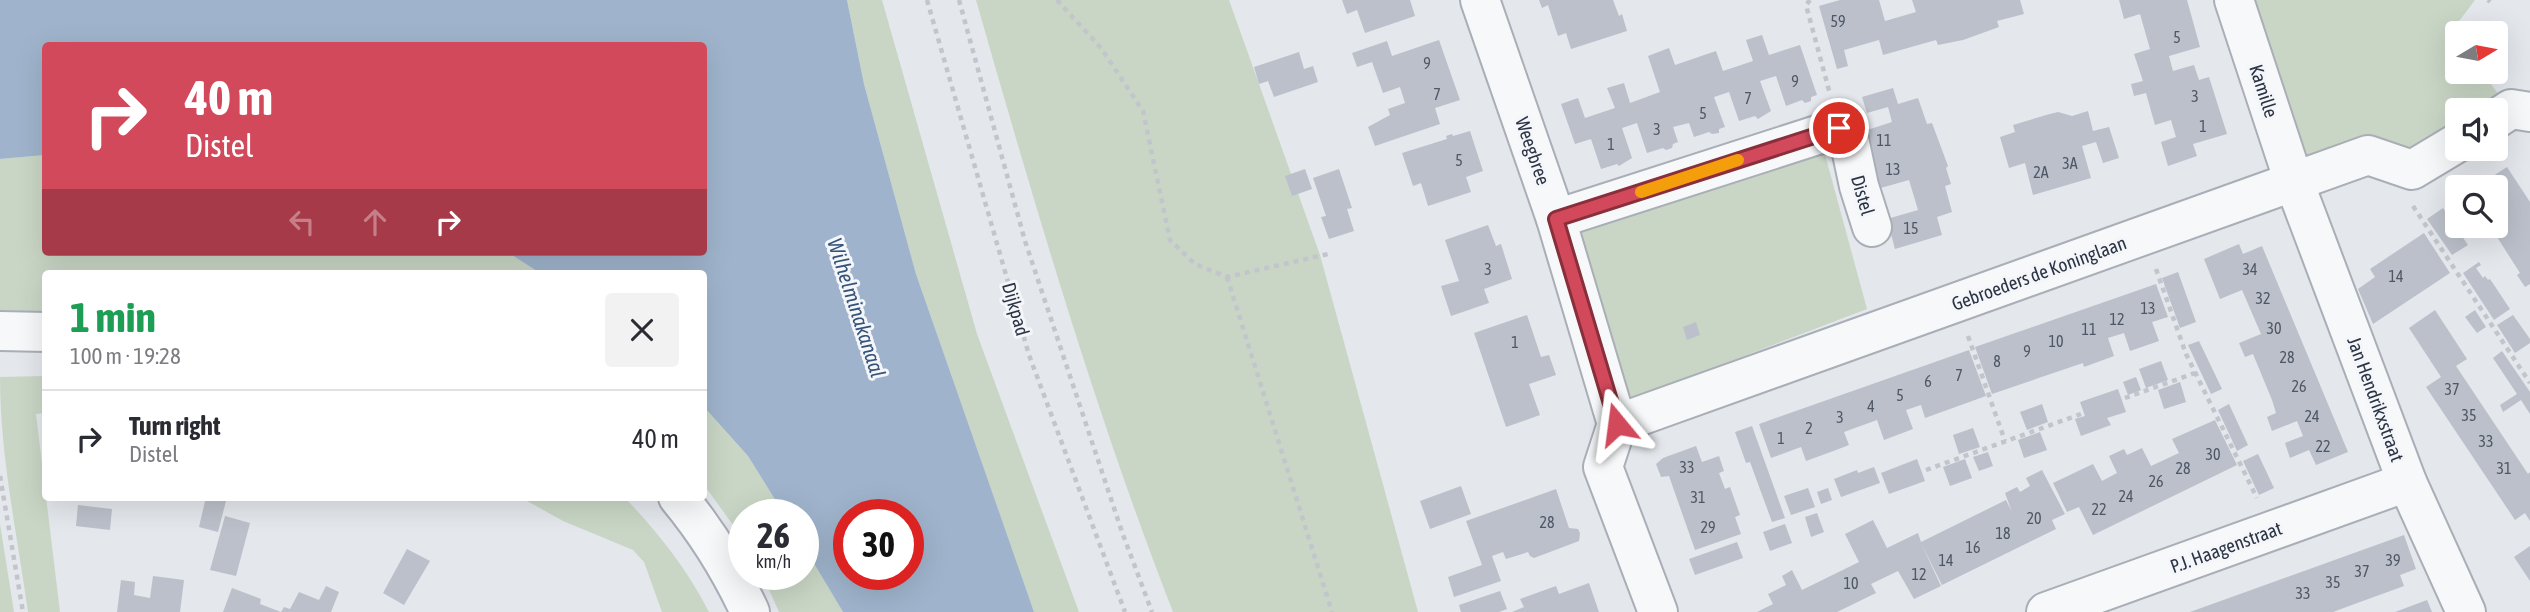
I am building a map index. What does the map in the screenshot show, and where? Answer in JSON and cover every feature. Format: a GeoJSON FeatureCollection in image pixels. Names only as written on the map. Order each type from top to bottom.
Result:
{"type":"FeatureCollection","features":[{"type":"Feature","properties":{"kind":"street","name":"Weegbree"},"geometry":{"type":"LineString","coordinates":[[1480,0],[1556,219],[1617,424]]}},
{"type":"Feature","properties":{"kind":"street","name":"Kamille"},"geometry":{"type":"LineString","coordinates":[[2234,0],[2294,182]]}},
{"type":"Feature","properties":{"kind":"street"},"geometry":{"type":"LineString","coordinates":[[2508,111],[2511,109],[2530,112]]}},
{"type":"Feature","properties":{"kind":"street"},"geometry":{"type":"LineString","coordinates":[[1556,219],[1839,128]]}},
{"type":"Feature","properties":{"kind":"street","name":"Distel"},"geometry":{"type":"LineString","coordinates":[[1839,128],[1849,139],[1859,186],[1872,227]]}},
{"type":"Feature","properties":{"kind":"street"},"geometry":{"type":"LineString","coordinates":[[2412,170],[2445,150]]}},
{"type":"Feature","properties":{"kind":"street","name":"Gebroeders de Koninglaan"},"geometry":{"type":"LineString","coordinates":[[1617,424],[2368,155],[2412,170]]}},
{"type":"Feature","properties":{"kind":"street","name":"Jan Hendrikxstraat"},"geometry":{"type":"LineString","coordinates":[[2294,182],[2407,482],[2466,612]]}},
{"type":"Feature","properties":{"kind":"street"},"geometry":{"type":"LineString","coordinates":[[0,331],[42,332]]}},
{"type":"Feature","properties":{"kind":"street"},"geometry":{"type":"LineString","coordinates":[[1617,424],[1603,467],[1658,612]]}},
{"type":"Feature","properties":{"kind":"street","name":"P.J. Haagenstraat"},"geometry":{"type":"LineString","coordinates":[[2046,612],[2407,482]]}},
{"type":"Feature","properties":{"kind":"street"},"geometry":{"type":"LineString","coordinates":[[681,501],[733,577],[750,612]]}},
{"type":"Feature","properties":{"kind":"path","name":"Dijkpad"},"geometry":{"type":"LineString","coordinates":[[926,0],[1029,355],[1125,612]]}},
{"type":"Feature","properties":{"kind":"path"},"geometry":{"type":"LineString","coordinates":[[959,0],[1025,241],[1122,532],[1153,612]]}},
{"type":"Feature","properties":{"kind":"path"},"geometry":{"type":"LineString","coordinates":[[1057,0],[1101,48],[1143,111],[1170,240],[1195,264],[1227,277],[1328,254]]}},
{"type":"Feature","properties":{"kind":"path"},"geometry":{"type":"LineString","coordinates":[[1810,0],[1806,5],[1839,128]]}},
{"type":"Feature","properties":{"kind":"path"},"geometry":{"type":"LineString","coordinates":[[2412,170],[2412,205],[2530,383]]}},
{"type":"Feature","properties":{"kind":"path"},"geometry":{"type":"LineString","coordinates":[[2144,236],[2186,354],[2273,530]]}},
{"type":"Feature","properties":{"kind":"path"},"geometry":{"type":"LineString","coordinates":[[1227,277],[1332,612]]}},
{"type":"Feature","properties":{"kind":"path"},"geometry":{"type":"LineString","coordinates":[[1956,302],[2005,441]]}},
{"type":"Feature","properties":{"kind":"path"},"geometry":{"type":"LineString","coordinates":[[2126,398],[2196,373]]}},
{"type":"Feature","properties":{"kind":"path"},"geometry":{"type":"LineString","coordinates":[[1926,470],[2081,414]]}},
{"type":"Feature","properties":{"kind":"path"},"geometry":{"type":"LineString","coordinates":[[0,476],[23,612]]}},
{"type":"Feature","properties":{"kind":"green space"},"geometry":{"type":"Polygon","coordinates":[[[847,0],[882,0],[977,334],[1079,612],[1034,612],[916,274],[864,84],[847,0]]]}},
{"type":"Feature","properties":{"kind":"green space"},"geometry":{"type":"Polygon","coordinates":[[[976,0],[1229,0],[1320,255],[1418,612],[1173,612],[1092,385],[976,0]]]}},
{"type":"Feature","properties":{"kind":"green space"},"geometry":{"type":"Polygon","coordinates":[[[2249,0],[2475,0],[2459,21],[2445,21],[2445,84],[2491,84],[2499,95],[2495,98],[2445,98],[2445,135],[2430,146],[2402,148],[2371,135],[2300,160],[2249,0]]]}},
{"type":"Feature","properties":{"kind":"green space"},"geometry":{"type":"Polygon","coordinates":[[[1823,147],[1867,309],[1627,401],[1578,229],[1823,147]]]}},
{"type":"Feature","properties":{"kind":"green space"},"geometry":{"type":"Polygon","coordinates":[[[42,155],[42,256],[513,256],[535,270],[42,270],[42,312],[0,310],[0,159],[42,155]]]}},
{"type":"Feature","properties":{"kind":"green space"},"geometry":{"type":"Polygon","coordinates":[[[42,376],[42,413],[36,414],[42,464],[42,501],[47,501],[60,612],[28,612],[6,465],[0,377],[42,376]]]}},
{"type":"Feature","properties":{"kind":"green space"},"geometry":{"type":"Polygon","coordinates":[[[707,410],[748,456],[775,499],[728,499],[728,518],[707,489],[707,410]]]}},
{"type":"Feature","properties":{"kind":"green space"},"geometry":{"type":"Polygon","coordinates":[[[527,501],[628,501],[671,552],[709,612],[662,612],[644,562],[633,550],[563,521],[527,501]]]}},
{"type":"Feature","properties":{"kind":"green space"},"geometry":{"type":"Polygon","coordinates":[[[0,524],[14,612],[0,612],[0,524]]]}},
{"type":"Feature","properties":{"kind":"green space"},"geometry":{"type":"Polygon","coordinates":[[[819,572],[843,612],[779,612],[769,590],[819,590],[819,572]]]}},
{"type":"Feature","properties":{"kind":"water","name":"Wilhelminakanaal"},"geometry":{"type":"Polygon","coordinates":[[[0,0],[847,0],[864,84],[916,274],[1034,612],[843,612],[819,572],[819,499],[775,499],[748,456],[707,410],[707,270],[535,270],[513,256],[707,256],[707,42],[42,42],[42,155],[0,159],[0,0]]]}},
{"type":"Feature","properties":{"kind":"building"},"geometry":{"type":"Polygon","coordinates":[[[1342,0],[1410,0],[1415,16],[1365,33],[1357,10],[1347,14],[1342,0]]]}},
{"type":"Feature","properties":{"kind":"building"},"geometry":{"type":"Polygon","coordinates":[[[1539,0],[1613,0],[1619,16],[1622,14],[1627,31],[1571,49],[1566,33],[1558,36],[1548,5],[1542,8],[1539,0]]]}},
{"type":"Feature","properties":{"kind":"building"},"geometry":{"type":"Polygon","coordinates":[[[1840,0],[1879,0],[1885,21],[1916,12],[1912,0],[2020,0],[2024,14],[1997,21],[1999,27],[1963,40],[1938,45],[1936,40],[1883,55],[1879,40],[1844,50],[1848,66],[1837,69],[1819,6],[1840,0]]]}},
{"type":"Feature","properties":{"kind":"building"},"geometry":{"type":"Polygon","coordinates":[[[2119,0],[2187,0],[2200,47],[2169,56],[2173,71],[2194,65],[2199,80],[2209,77],[2227,134],[2193,144],[2197,156],[2168,166],[2161,142],[2176,137],[2171,120],[2155,125],[2146,93],[2134,96],[2131,84],[2143,81],[2134,54],[2150,49],[2140,14],[2124,19],[2119,0]]]}},
{"type":"Feature","properties":{"kind":"building"},"geometry":{"type":"Polygon","coordinates":[[[1762,35],[1769,55],[1800,45],[1817,95],[1811,97],[1811,101],[1805,103],[1802,100],[1786,106],[1776,76],[1760,81],[1771,111],[1758,119],[1755,116],[1739,121],[1729,92],[1714,97],[1725,127],[1719,129],[1719,133],[1709,132],[1694,137],[1689,123],[1673,127],[1678,142],[1673,144],[1672,148],[1647,153],[1637,123],[1622,128],[1632,158],[1619,166],[1617,164],[1601,169],[1591,139],[1575,144],[1561,104],[1578,98],[1585,118],[1615,108],[1607,88],[1624,83],[1630,103],[1660,92],[1648,56],[1669,48],[1675,65],[1716,51],[1723,71],[1753,61],[1746,40],[1762,35]]]}},
{"type":"Feature","properties":{"kind":"building"},"geometry":{"type":"Polygon","coordinates":[[[1439,40],[1460,100],[1435,108],[1440,124],[1375,146],[1368,127],[1390,115],[1388,109],[1405,103],[1400,87],[1383,93],[1372,62],[1357,67],[1352,53],[1387,41],[1392,56],[1439,40]]]}},
{"type":"Feature","properties":{"kind":"building"},"geometry":{"type":"Polygon","coordinates":[[[1299,52],[1304,69],[1313,66],[1318,82],[1274,97],[1268,81],[1259,84],[1254,67],[1299,52]]]}},
{"type":"Feature","properties":{"kind":"building"},"geometry":{"type":"Polygon","coordinates":[[[1893,88],[1898,104],[1918,98],[1927,124],[1932,123],[1948,166],[1946,168],[1951,184],[1945,186],[1952,212],[1937,217],[1942,235],[1895,249],[1887,219],[1918,210],[1909,180],[1877,189],[1861,132],[1892,122],[1888,107],[1867,113],[1862,97],[1893,88]]]}},
{"type":"Feature","properties":{"kind":"building"},"geometry":{"type":"Polygon","coordinates":[[[2088,111],[2093,131],[2109,127],[2119,158],[2103,163],[2096,142],[2082,146],[2091,178],[2033,195],[2025,163],[2009,168],[2000,137],[2015,132],[2013,125],[2046,115],[2058,112],[2072,116],[2088,111]]]}},
{"type":"Feature","properties":{"kind":"building"},"geometry":{"type":"Polygon","coordinates":[[[1470,131],[1483,171],[1466,177],[1471,192],[1428,206],[1421,183],[1413,186],[1402,153],[1447,139],[1446,136],[1452,134],[1453,136],[1470,131]]]}},
{"type":"Feature","properties":{"kind":"building"},"geometry":{"type":"Polygon","coordinates":[[[2507,167],[2530,202],[2530,284],[2525,287],[2517,275],[2520,273],[2498,238],[2508,238],[2508,175],[2495,175],[2507,167]]]}},
{"type":"Feature","properties":{"kind":"building"},"geometry":{"type":"Polygon","coordinates":[[[1305,169],[1312,189],[1292,196],[1285,176],[1305,169]]]}},
{"type":"Feature","properties":{"kind":"building"},"geometry":{"type":"Polygon","coordinates":[[[1339,169],[1352,208],[1347,209],[1354,231],[1329,239],[1321,217],[1326,216],[1313,178],[1339,169]]]}},
{"type":"Feature","properties":{"kind":"building"},"geometry":{"type":"Polygon","coordinates":[[[2443,208],[2445,238],[2463,238],[2468,245],[2452,255],[2427,219],[2443,208]]]}},
{"type":"Feature","properties":{"kind":"building"},"geometry":{"type":"Polygon","coordinates":[[[1488,225],[1496,246],[1501,244],[1512,279],[1484,289],[1489,303],[1451,316],[1441,286],[1459,281],[1445,240],[1488,225]]]}},
{"type":"Feature","properties":{"kind":"building"},"geometry":{"type":"Polygon","coordinates":[[[2424,233],[2450,273],[2373,324],[2358,289],[2375,277],[2370,269],[2424,233]]]}},
{"type":"Feature","properties":{"kind":"building"},"geometry":{"type":"Polygon","coordinates":[[[2239,244],[2243,254],[2262,246],[2348,452],[2316,465],[2309,450],[2290,458],[2285,443],[2303,436],[2297,421],[2272,431],[2267,417],[2276,413],[2272,400],[2253,354],[2245,357],[2239,343],[2261,334],[2242,290],[2220,299],[2204,259],[2239,244]]]}},
{"type":"Feature","properties":{"kind":"building"},"geometry":{"type":"Polygon","coordinates":[[[2479,262],[2481,265],[2476,268],[2483,278],[2485,276],[2490,279],[2510,309],[2494,320],[2463,273],[2479,262]]]}},
{"type":"Feature","properties":{"kind":"building"},"geometry":{"type":"Polygon","coordinates":[[[2178,272],[2196,322],[2180,328],[2162,278],[2178,272]]]}},
{"type":"Feature","properties":{"kind":"building"},"geometry":{"type":"Polygon","coordinates":[[[2156,284],[2168,317],[2152,322],[2159,341],[2130,351],[2124,333],[2108,338],[2114,356],[2084,367],[2083,363],[1992,394],[1975,347],[2156,284]]]}},
{"type":"Feature","properties":{"kind":"building"},"geometry":{"type":"Polygon","coordinates":[[[2435,310],[2467,359],[2456,366],[2528,474],[2530,472],[2530,521],[2525,513],[2515,520],[2426,387],[2441,377],[2409,328],[2435,310]]]}},
{"type":"Feature","properties":{"kind":"building"},"geometry":{"type":"Polygon","coordinates":[[[2475,310],[2486,327],[2477,333],[2465,317],[2475,310]]]}},
{"type":"Feature","properties":{"kind":"building"},"geometry":{"type":"Polygon","coordinates":[[[1527,315],[1541,357],[1549,355],[1556,375],[1529,384],[1540,415],[1506,427],[1474,333],[1527,315]]]}},
{"type":"Feature","properties":{"kind":"building"},"geometry":{"type":"Polygon","coordinates":[[[2513,315],[2530,339],[2530,343],[2515,353],[2497,325],[2513,315]]]}},
{"type":"Feature","properties":{"kind":"building"},"geometry":{"type":"Polygon","coordinates":[[[1696,322],[1700,335],[1687,340],[1683,327],[1696,322]]]}},
{"type":"Feature","properties":{"kind":"building"},"geometry":{"type":"Polygon","coordinates":[[[2199,341],[2222,389],[2211,394],[2188,345],[2199,341]]]}},
{"type":"Feature","properties":{"kind":"building"},"geometry":{"type":"Polygon","coordinates":[[[1969,350],[1986,396],[1925,418],[1921,405],[1906,410],[1913,429],[1884,440],[1877,420],[1844,432],[1849,445],[1806,461],[1801,447],[1771,458],[1759,424],[1969,350]]]}},
{"type":"Feature","properties":{"kind":"building"},"geometry":{"type":"Polygon","coordinates":[[[2502,351],[2530,392],[2530,414],[2521,400],[2503,412],[2500,405],[2517,394],[2493,358],[2502,351]]]}},
{"type":"Feature","properties":{"kind":"building"},"geometry":{"type":"Polygon","coordinates":[[[2161,361],[2168,380],[2146,388],[2139,369],[2161,361]]]}},
{"type":"Feature","properties":{"kind":"building"},"geometry":{"type":"Polygon","coordinates":[[[2136,377],[2141,390],[2128,395],[2123,382],[2136,377]]]}},
{"type":"Feature","properties":{"kind":"building"},"geometry":{"type":"Polygon","coordinates":[[[2180,382],[2186,402],[2164,409],[2158,390],[2180,382]]]}},
{"type":"Feature","properties":{"kind":"building"},"geometry":{"type":"Polygon","coordinates":[[[2118,389],[2126,412],[2107,418],[2111,425],[2081,436],[2075,419],[2085,416],[2080,402],[2118,389]]]}},
{"type":"Feature","properties":{"kind":"building"},"geometry":{"type":"Polygon","coordinates":[[[2042,404],[2048,422],[2027,430],[2020,412],[2042,404]]]}},
{"type":"Feature","properties":{"kind":"building"},"geometry":{"type":"Polygon","coordinates":[[[2229,404],[2248,445],[2237,451],[2218,410],[2229,404]]]}},
{"type":"Feature","properties":{"kind":"building"},"geometry":{"type":"Polygon","coordinates":[[[2215,420],[2237,465],[2093,535],[2079,507],[2067,512],[2053,483],[2093,464],[2102,481],[2117,473],[2109,456],[2124,449],[2127,455],[2142,448],[2151,466],[2179,453],[2172,439],[2215,420]]]}},
{"type":"Feature","properties":{"kind":"building"},"geometry":{"type":"Polygon","coordinates":[[[1752,426],[1785,518],[1772,522],[1750,462],[1746,463],[1735,432],[1752,426]]]}},
{"type":"Feature","properties":{"kind":"building"},"geometry":{"type":"Polygon","coordinates":[[[1973,428],[1980,447],[1959,454],[1953,435],[1973,428]]]}},
{"type":"Feature","properties":{"kind":"building"},"geometry":{"type":"Polygon","coordinates":[[[2040,432],[2047,450],[2024,458],[2018,440],[2040,432]]]}},
{"type":"Feature","properties":{"kind":"building"},"geometry":{"type":"Polygon","coordinates":[[[1696,446],[1702,462],[1719,456],[1724,471],[1719,473],[1725,489],[1730,487],[1740,515],[1735,517],[1741,534],[1695,550],[1669,476],[1661,477],[1656,464],[1663,458],[1696,446]]]}},
{"type":"Feature","properties":{"kind":"building"},"geometry":{"type":"Polygon","coordinates":[[[1988,452],[1993,466],[1979,471],[1973,457],[1988,452]]]}},
{"type":"Feature","properties":{"kind":"building"},"geometry":{"type":"Polygon","coordinates":[[[2258,454],[2274,488],[2259,495],[2243,461],[2258,454]]]}},
{"type":"Feature","properties":{"kind":"building"},"geometry":{"type":"Polygon","coordinates":[[[1917,459],[1925,481],[1889,494],[1881,473],[1917,459]]]}},
{"type":"Feature","properties":{"kind":"building"},"geometry":{"type":"Polygon","coordinates":[[[1965,459],[1972,478],[1950,486],[1943,467],[1965,459]]]}},
{"type":"Feature","properties":{"kind":"building"},"geometry":{"type":"Polygon","coordinates":[[[1874,467],[1880,483],[1841,497],[1834,479],[1874,467]]]}},
{"type":"Feature","properties":{"kind":"building"},"geometry":{"type":"Polygon","coordinates":[[[2042,470],[2065,514],[2052,520],[2056,529],[1942,585],[1921,543],[1941,586],[1914,599],[1898,571],[1871,584],[1876,593],[1837,612],[1757,612],[1773,604],[1768,594],[1786,585],[1782,576],[1792,570],[1802,590],[1859,562],[1845,534],[1873,520],[1887,548],[1918,533],[1921,542],[2006,500],[2012,512],[2005,493],[2017,487],[2020,492],[2030,486],[2026,478],[2042,470]]]}},
{"type":"Feature","properties":{"kind":"building"},"geometry":{"type":"Polygon","coordinates":[[[1461,486],[1471,514],[1430,529],[1420,501],[1461,486]]]}},
{"type":"Feature","properties":{"kind":"building"},"geometry":{"type":"Polygon","coordinates":[[[1808,488],[1815,507],[1791,515],[1784,496],[1808,488]]]}},
{"type":"Feature","properties":{"kind":"building"},"geometry":{"type":"Polygon","coordinates":[[[1828,488],[1832,500],[1821,504],[1817,492],[1828,488]]]}},
{"type":"Feature","properties":{"kind":"building"},"geometry":{"type":"Polygon","coordinates":[[[1556,489],[1569,528],[1578,529],[1580,533],[1579,541],[1534,558],[1528,552],[1506,559],[1503,552],[1492,556],[1501,581],[1454,597],[1448,577],[1482,565],[1466,521],[1556,489]]]}},
{"type":"Feature","properties":{"kind":"building"},"geometry":{"type":"Polygon","coordinates":[[[205,501],[226,501],[218,532],[199,527],[205,501]]]}},
{"type":"Feature","properties":{"kind":"building"},"geometry":{"type":"Polygon","coordinates":[[[78,505],[112,509],[110,530],[76,526],[78,505]]]}},
{"type":"Feature","properties":{"kind":"building"},"geometry":{"type":"Polygon","coordinates":[[[1817,513],[1824,532],[1811,537],[1805,517],[1817,513]]]}},
{"type":"Feature","properties":{"kind":"building"},"geometry":{"type":"Polygon","coordinates":[[[225,516],[250,523],[236,576],[210,570],[225,516]]]}},
{"type":"Feature","properties":{"kind":"building"},"geometry":{"type":"Polygon","coordinates":[[[1785,524],[1792,543],[1770,551],[1763,532],[1785,524]]]}},
{"type":"Feature","properties":{"kind":"building"},"geometry":{"type":"Polygon","coordinates":[[[2404,535],[2416,569],[2400,575],[2404,586],[2333,612],[2190,612],[2404,535]]]}},
{"type":"Feature","properties":{"kind":"building"},"geometry":{"type":"Polygon","coordinates":[[[1737,542],[1743,558],[1695,575],[1689,559],[1737,542]]]}},
{"type":"Feature","properties":{"kind":"building"},"geometry":{"type":"Polygon","coordinates":[[[2530,546],[2530,581],[2514,557],[2530,546]]]}},
{"type":"Feature","properties":{"kind":"building"},"geometry":{"type":"Polygon","coordinates":[[[407,549],[430,561],[404,605],[383,593],[407,549]]]}},
{"type":"Feature","properties":{"kind":"building"},"geometry":{"type":"Polygon","coordinates":[[[153,576],[184,580],[180,612],[117,612],[121,580],[135,582],[134,595],[150,598],[153,576]]]}},
{"type":"Feature","properties":{"kind":"building"},"geometry":{"type":"Polygon","coordinates":[[[1589,583],[1599,612],[1512,612],[1524,607],[1520,599],[1556,586],[1559,594],[1589,583]]]}},
{"type":"Feature","properties":{"kind":"building"},"geometry":{"type":"Polygon","coordinates":[[[326,586],[339,592],[331,612],[281,612],[284,607],[290,609],[299,592],[319,600],[326,586]]]}},
{"type":"Feature","properties":{"kind":"building"},"geometry":{"type":"Polygon","coordinates":[[[232,588],[261,599],[260,604],[281,612],[223,612],[232,588]]]}},
{"type":"Feature","properties":{"kind":"building"},"geometry":{"type":"Polygon","coordinates":[[[1500,591],[1507,609],[1499,612],[1461,612],[1459,605],[1500,591]]]}},
{"type":"Feature","properties":{"kind":"building"},"geometry":{"type":"Polygon","coordinates":[[[2427,600],[2432,612],[2395,612],[2427,600]]]}},
{"type":"Feature","properties":{"kind":"slow traffic"},"geometry":{"type":"LineString","coordinates":[[1641,192],[1738,160]]}},
{"type":"Feature","properties":{"kind":"route"},"geometry":{"type":"LineString","coordinates":[[1617,424],[1556,219],[1839,128]]}}]}
